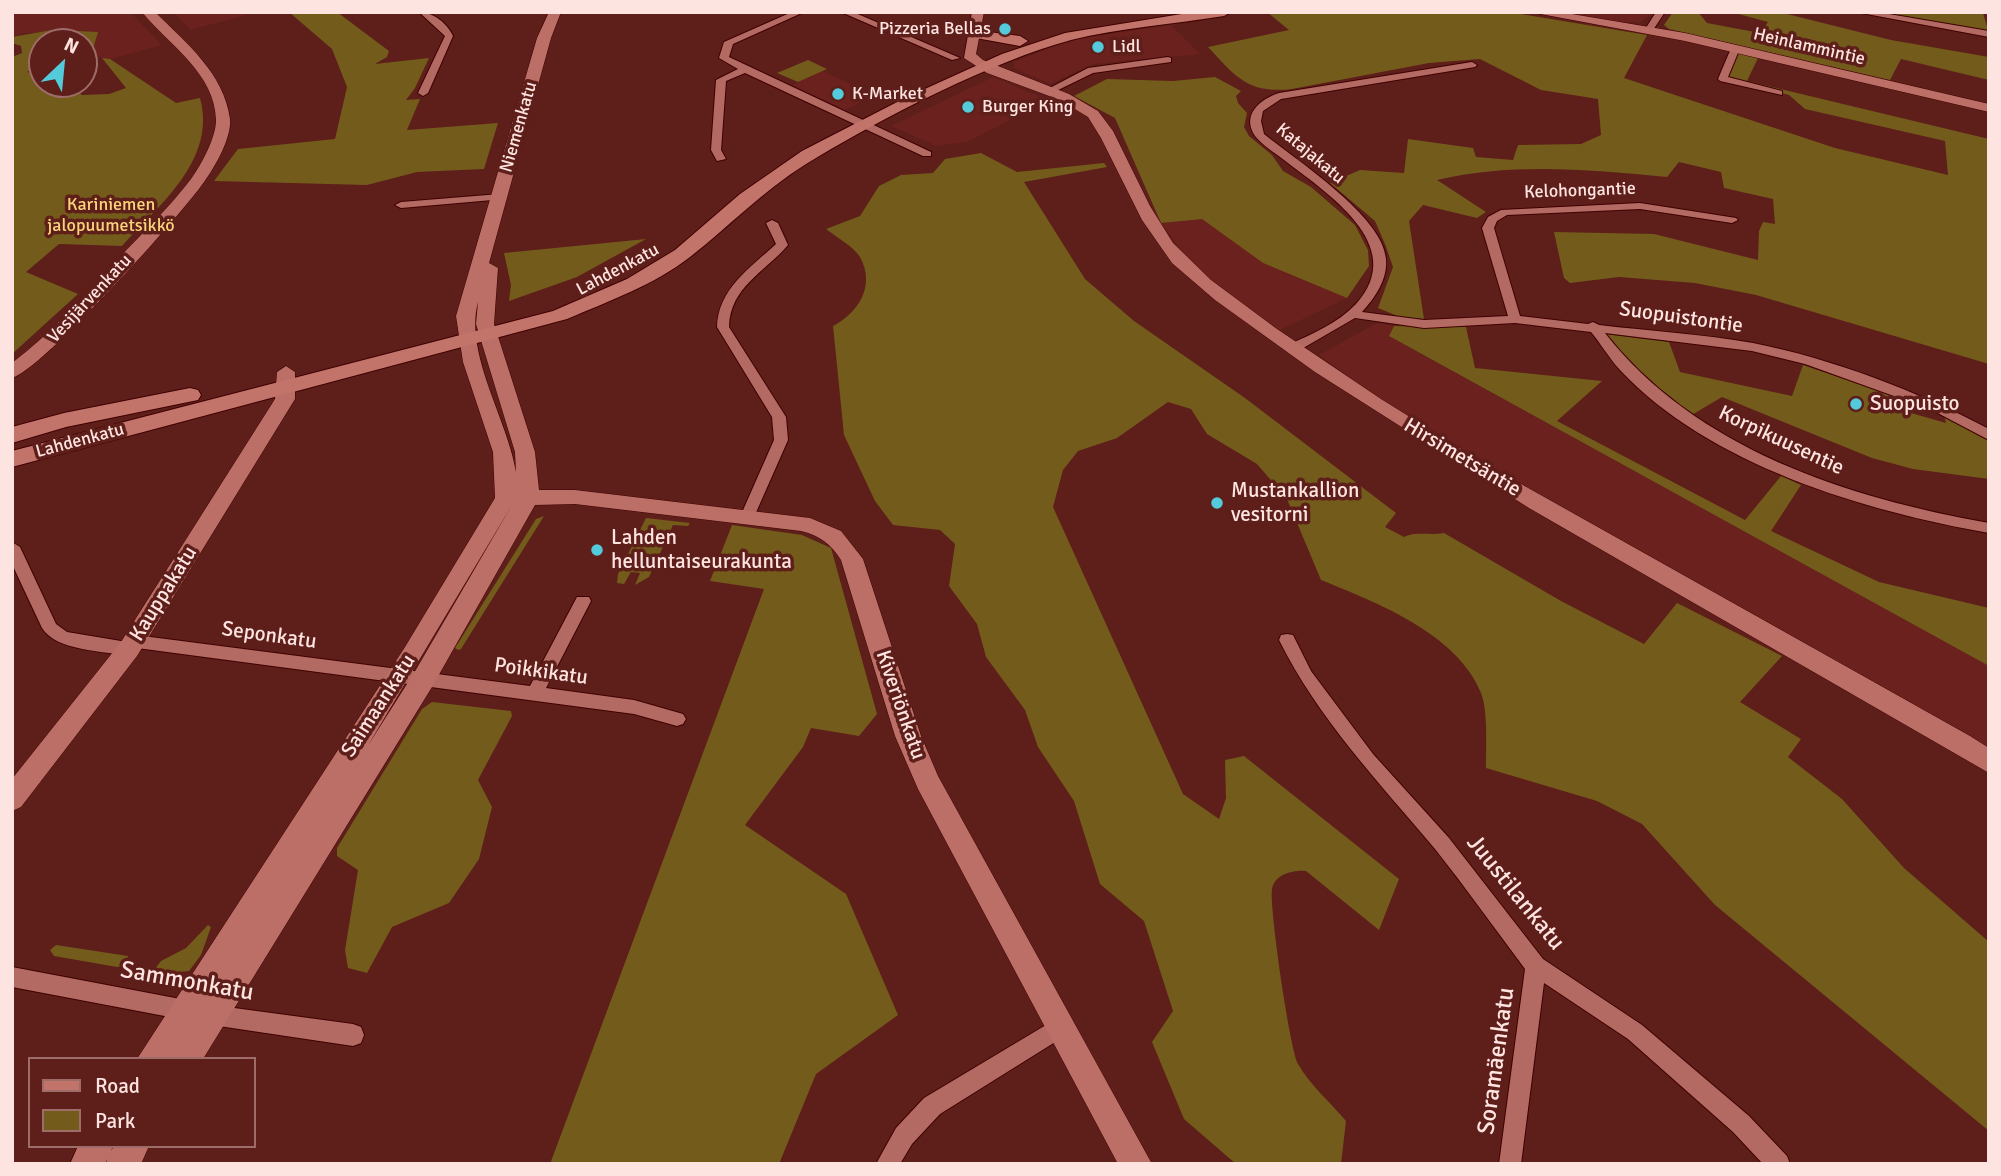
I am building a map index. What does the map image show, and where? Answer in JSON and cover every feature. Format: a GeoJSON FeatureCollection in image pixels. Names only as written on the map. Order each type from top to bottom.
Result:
{"type":"FeatureCollection","features":[{"type":"Feature","properties":{"kind":"main road","name":"Lahdenkatu"},"geometry":{"type":"LineString","coordinates":[[12,459],[287,380],[598,300],[663,267],[777,175],[856,122],[979,60],[1020,41],[1180,12]]}},
{"type":"Feature","properties":{"kind":"main road","name":"Lahdenkatu"},"geometry":{"type":"LineString","coordinates":[[856,122],[911,101],[979,60],[1070,36],[1224,12]]}},
{"type":"Feature","properties":{"kind":"main road"},"geometry":{"type":"LineString","coordinates":[[979,24],[1020,41]]}},
{"type":"Feature","properties":{"kind":"main road","name":"Lahdenkatu"},"geometry":{"type":"LineString","coordinates":[[12,435],[64,420],[287,380]]}},
{"type":"Feature","properties":{"kind":"main road"},"geometry":{"type":"LineString","coordinates":[[12,446],[131,408]]}},
{"type":"Feature","properties":{"kind":"street","name":"Vesijärvenkatu"},"geometry":{"type":"LineString","coordinates":[[12,386],[198,180],[214,150],[223,121],[219,99],[208,74],[148,12]]}},
{"type":"Feature","properties":{"kind":"street"},"geometry":{"type":"LineString","coordinates":[[425,14],[440,12]]}},
{"type":"Feature","properties":{"kind":"street","name":"Niemenkatu"},"geometry":{"type":"LineString","coordinates":[[476,333],[465,316],[544,38],[555,12]]}},
{"type":"Feature","properties":{"kind":"street"},"geometry":{"type":"LineString","coordinates":[[800,12],[730,42],[724,58],[927,154]]}},
{"type":"Feature","properties":{"kind":"street"},"geometry":{"type":"LineString","coordinates":[[845,12],[979,60]]}},
{"type":"Feature","properties":{"kind":"street","name":"Heinlammintie"},"geometry":{"type":"LineString","coordinates":[[1536,12],[1735,48],[1989,108]]}},
{"type":"Feature","properties":{"kind":"street"},"geometry":{"type":"LineString","coordinates":[[1648,31],[1661,12]]}},
{"type":"Feature","properties":{"kind":"street"},"geometry":{"type":"LineString","coordinates":[[1860,12],[1989,34]]}},
{"type":"Feature","properties":{"kind":"street"},"geometry":{"type":"LineString","coordinates":[[423,93],[449,36],[425,14]]}},
{"type":"Feature","properties":{"kind":"street"},"geometry":{"type":"LineString","coordinates":[[979,24],[971,37],[979,60]]}},
{"type":"Feature","properties":{"kind":"street"},"geometry":{"type":"LineString","coordinates":[[979,24],[979,60]]}},
{"type":"Feature","properties":{"kind":"street"},"geometry":{"type":"LineString","coordinates":[[1735,48],[1723,79],[1779,93]]}},
{"type":"Feature","properties":{"kind":"street","name":"Hirsimetsäntie"},"geometry":{"type":"LineString","coordinates":[[979,60],[1079,104],[1102,126],[1160,237],[1185,267],[1216,293],[1293,348],[1402,423],[1478,469],[1869,689],[1989,762]]}},
{"type":"Feature","properties":{"kind":"street"},"geometry":{"type":"LineString","coordinates":[[1049,91],[1091,70],[1168,60]]}},
{"type":"Feature","properties":{"kind":"street","name":"Katajakatu"},"geometry":{"type":"LineString","coordinates":[[1293,348],[1353,314],[1367,299],[1381,266],[1378,248],[1365,226],[1260,135],[1255,126],[1255,113],[1266,101],[1279,96],[1472,65]]}},
{"type":"Feature","properties":{"kind":"street"},"geometry":{"type":"LineString","coordinates":[[721,159],[716,150],[721,80],[745,69]]}},
{"type":"Feature","properties":{"kind":"street"},"geometry":{"type":"LineString","coordinates":[[401,205],[500,197]]}},
{"type":"Feature","properties":{"kind":"street","name":"Kelohongantie"},"geometry":{"type":"LineString","coordinates":[[1515,319],[1488,228],[1492,219],[1505,212],[1640,205],[1732,220]]}},
{"type":"Feature","properties":{"kind":"street"},"geometry":{"type":"LineString","coordinates":[[747,517],[781,440],[782,429],[779,417],[723,327],[721,312],[728,297],[782,246],[772,223]]}},
{"type":"Feature","properties":{"kind":"street","name":"Suopuistontie"},"geometry":{"type":"LineString","coordinates":[[1353,314],[1424,324],[1515,319],[1593,326],[1752,347],[1810,361],[1935,406],[1989,435]]}},
{"type":"Feature","properties":{"kind":"street","name":"Korpikuusentie"},"geometry":{"type":"LineString","coordinates":[[1593,326],[1605,346],[1662,400],[1696,424],[1740,447],[1850,497],[1935,520],[1989,528]]}},
{"type":"Feature","properties":{"kind":"street"},"geometry":{"type":"LineString","coordinates":[[476,333],[508,480],[518,497]]}},
{"type":"Feature","properties":{"kind":"street","name":"Vesijärvenkatu"},"geometry":{"type":"LineString","coordinates":[[12,372],[44,348]]}},
{"type":"Feature","properties":{"kind":"street","name":"Kauppakatu"},"geometry":{"type":"LineString","coordinates":[[12,799],[132,645],[285,399],[287,380]]}},
{"type":"Feature","properties":{"kind":"street","name":"Kiveriönkatu"},"geometry":{"type":"LineString","coordinates":[[518,497],[575,497],[815,526],[832,533],[843,543],[852,559],[908,736],[927,781],[1136,1164]]}},
{"type":"Feature","properties":{"kind":"street","name":"Saimaankatu"},"geometry":{"type":"LineString","coordinates":[[186,1057],[197,1012],[397,677],[518,497]]}},
{"type":"Feature","properties":{"kind":"street","name":"Saimaankatu"},"geometry":{"type":"LineString","coordinates":[[154,1057],[197,1012],[423,680],[518,497]]}},
{"type":"Feature","properties":{"kind":"street","name":"Seponkatu"},"geometry":{"type":"LineString","coordinates":[[12,547],[50,628],[63,638],[397,677]]}},
{"type":"Feature","properties":{"kind":"street"},"geometry":{"type":"LineString","coordinates":[[535,694],[583,601]]}},
{"type":"Feature","properties":{"kind":"street","name":"Juustilankatu"},"geometry":{"type":"LineString","coordinates":[[1287,640],[1305,676],[1367,759],[1442,844],[1536,966],[1634,1032],[1741,1124],[1779,1164]]}},
{"type":"Feature","properties":{"kind":"street","name":"Poikkikatu"},"geometry":{"type":"LineString","coordinates":[[397,677],[634,708],[677,719]]}},
{"type":"Feature","properties":{"kind":"street","name":"Soramäenkatu"},"geometry":{"type":"LineString","coordinates":[[1510,1164],[1536,966]]}},
{"type":"Feature","properties":{"kind":"street","name":"Sammonkatu"},"geometry":{"type":"LineString","coordinates":[[12,977],[197,1012],[353,1035]]}},
{"type":"Feature","properties":{"kind":"street"},"geometry":{"type":"LineString","coordinates":[[887,1164],[904,1136],[932,1106],[1061,1027]]}},
{"type":"Feature","properties":{"kind":"street"},"geometry":{"type":"LineString","coordinates":[[86,1164],[96,1148]]}},
{"type":"Feature","properties":{"kind":"street"},"geometry":{"type":"LineString","coordinates":[[122,1164],[131,1148]]}},
{"type":"Feature","properties":{"kind":"shaded area"},"geometry":{"type":"Polygon","coordinates":[[[12,12],[130,12],[162,45],[110,59],[98,56],[98,28],[28,28],[28,33],[12,37],[12,12]]]}},
{"type":"Feature","properties":{"kind":"shaded area"},"geometry":{"type":"Polygon","coordinates":[[[174,12],[258,12],[190,30],[174,12]]]}},
{"type":"Feature","properties":{"kind":"shaded area"},"geometry":{"type":"Polygon","coordinates":[[[1557,12],[1654,12],[1641,22],[1622,22],[1557,12]]]}},
{"type":"Feature","properties":{"kind":"shaded area"},"geometry":{"type":"Polygon","coordinates":[[[1171,25],[1200,54],[1093,64],[1050,84],[1014,68],[1014,62],[1072,39],[1171,25]]]}},
{"type":"Feature","properties":{"kind":"shaded area"},"geometry":{"type":"Polygon","coordinates":[[[822,71],[875,95],[845,110],[792,85],[822,71]]]}},
{"type":"Feature","properties":{"kind":"shaded area"},"geometry":{"type":"Polygon","coordinates":[[[993,77],[1041,97],[1011,115],[1016,117],[967,142],[936,146],[891,126],[993,77]]]}},
{"type":"Feature","properties":{"kind":"shaded area"},"geometry":{"type":"Polygon","coordinates":[[[1201,218],[1263,263],[1347,298],[1280,330],[1218,286],[1184,254],[1161,223],[1201,218]]]}},
{"type":"Feature","properties":{"kind":"shaded area"},"geometry":{"type":"Polygon","coordinates":[[[1377,323],[1394,326],[1390,337],[1989,666],[1989,748],[1417,426],[1319,355],[1377,323]]]}},
{"type":"Feature","properties":{"kind":"green space"},"geometry":{"type":"Polygon","coordinates":[[[289,12],[337,12],[389,51],[387,57],[375,64],[429,58],[415,88],[406,100],[420,99],[407,130],[498,123],[484,169],[417,172],[367,185],[214,181],[238,149],[335,139],[347,87],[332,49],[289,12]]]}},
{"type":"Feature","properties":{"kind":"green space"},"geometry":{"type":"Polygon","coordinates":[[[1267,12],[1509,12],[1647,35],[1624,78],[1835,148],[1948,175],[1945,141],[1805,109],[1789,95],[1728,78],[1737,53],[1758,58],[1747,81],[1989,139],[1989,364],[1756,295],[1695,283],[1619,277],[1570,283],[1564,278],[1554,232],[1654,234],[1758,260],[1759,231],[1763,222],[1775,224],[1773,199],[1724,188],[1721,172],[1679,162],[1667,177],[1581,170],[1523,169],[1466,174],[1437,180],[1486,212],[1477,218],[1423,205],[1409,221],[1424,319],[1400,317],[1378,308],[1393,267],[1385,244],[1375,221],[1330,183],[1360,170],[1404,173],[1408,139],[1473,148],[1476,157],[1513,160],[1518,145],[1581,144],[1601,135],[1598,99],[1541,90],[1480,59],[1429,63],[1292,89],[1264,89],[1235,75],[1208,47],[1289,30],[1267,12]]]}},
{"type":"Feature","properties":{"kind":"green space"},"geometry":{"type":"Polygon","coordinates":[[[1673,12],[1698,12],[1707,23],[1760,33],[1768,22],[1731,12],[1779,12],[1891,40],[1989,57],[1989,80],[1901,59],[1890,80],[1669,29],[1664,25],[1673,12]]]}},
{"type":"Feature","properties":{"kind":"green space"},"geometry":{"type":"Polygon","coordinates":[[[1889,12],[1989,12],[1983,13],[1989,33],[1890,17],[1889,12]]]}},
{"type":"Feature","properties":{"kind":"green space","name":"Kariniemen jalopuumetsikkö"},"geometry":{"type":"Polygon","coordinates":[[[28,34],[28,98],[98,98],[98,94],[126,88],[102,58],[110,59],[176,103],[200,98],[203,120],[200,142],[193,161],[181,180],[122,246],[59,244],[26,272],[78,294],[12,354],[12,57],[22,53],[21,46],[12,43],[12,37],[28,34]]]}},
{"type":"Feature","properties":{"kind":"green space"},"geometry":{"type":"Polygon","coordinates":[[[808,60],[827,69],[798,82],[777,73],[808,60]]]}},
{"type":"Feature","properties":{"kind":"green space"},"geometry":{"type":"Polygon","coordinates":[[[1215,77],[1241,91],[1236,96],[1238,103],[1247,113],[1244,127],[1249,136],[1272,155],[1283,171],[1311,187],[1355,225],[1368,250],[1369,266],[1347,298],[1263,263],[1202,219],[1161,223],[1115,118],[1074,96],[1107,79],[1173,81],[1215,77]]]}},
{"type":"Feature","properties":{"kind":"green space"},"geometry":{"type":"Polygon","coordinates":[[[981,153],[1017,172],[1104,163],[1107,167],[1024,182],[1085,279],[1134,321],[1245,398],[1396,513],[1385,527],[1404,537],[1444,533],[1561,601],[1644,644],[1677,603],[1782,656],[1740,702],[1801,739],[1788,757],[1842,799],[1904,868],[1989,942],[1989,1131],[1715,905],[1642,824],[1597,801],[1486,768],[1485,709],[1481,693],[1469,672],[1453,653],[1412,622],[1321,580],[1287,499],[1257,464],[1207,434],[1191,409],[1168,402],[1117,438],[1078,451],[1063,470],[1053,507],[1183,794],[1219,819],[1226,798],[1225,760],[1244,756],[1399,879],[1379,930],[1306,871],[1281,876],[1272,889],[1277,948],[1294,1053],[1308,1079],[1346,1121],[1341,1164],[1236,1164],[1184,1119],[1152,1042],[1173,1011],[1144,921],[1100,884],[1074,801],[1038,747],[1025,710],[986,657],[977,624],[949,586],[955,544],[940,530],[893,525],[875,501],[844,435],[833,326],[857,306],[862,298],[866,278],[857,253],[826,229],[860,216],[879,186],[901,175],[933,173],[945,159],[981,153]]]}},
{"type":"Feature","properties":{"kind":"green space"},"geometry":{"type":"Polygon","coordinates":[[[646,239],[577,277],[509,301],[511,285],[504,253],[646,239]]]}},
{"type":"Feature","properties":{"kind":"green space"},"geometry":{"type":"Polygon","coordinates":[[[1394,326],[1466,327],[1475,368],[1602,381],[1557,421],[1745,520],[1781,476],[1801,485],[1771,531],[1879,582],[1989,608],[1989,666],[1389,336],[1394,326]]]}},
{"type":"Feature","properties":{"kind":"green space"},"geometry":{"type":"Polygon","coordinates":[[[1605,334],[1669,342],[1680,372],[1792,396],[1803,365],[1921,405],[1920,410],[1912,407],[1911,413],[1946,423],[1944,415],[1989,438],[1989,479],[1913,469],[1872,458],[1722,397],[1690,416],[1662,395],[1605,334]]]}},
{"type":"Feature","properties":{"kind":"green space"},"geometry":{"type":"Polygon","coordinates":[[[544,516],[458,650],[455,648],[536,519],[544,516]]]}},
{"type":"Feature","properties":{"kind":"green space"},"geometry":{"type":"Polygon","coordinates":[[[646,518],[690,523],[688,526],[673,525],[649,577],[635,585],[640,573],[631,572],[624,584],[617,583],[618,574],[646,518]]]}},
{"type":"Feature","properties":{"kind":"green space"},"geometry":{"type":"Polygon","coordinates":[[[732,525],[802,535],[831,548],[877,714],[859,736],[811,728],[803,747],[745,825],[846,894],[898,1015],[816,1074],[779,1164],[550,1164],[764,589],[710,581],[732,525]]]}},
{"type":"Feature","properties":{"kind":"green space"},"geometry":{"type":"Polygon","coordinates":[[[432,702],[511,711],[512,716],[478,780],[492,807],[479,859],[449,903],[392,927],[367,973],[348,968],[345,950],[358,870],[337,856],[337,848],[422,709],[432,702]]]}},
{"type":"Feature","properties":{"kind":"green space"},"geometry":{"type":"Polygon","coordinates":[[[208,925],[211,927],[201,955],[189,971],[159,974],[154,970],[161,961],[186,948],[208,925]]]}},
{"type":"Feature","properties":{"kind":"green space"},"geometry":{"type":"Polygon","coordinates":[[[56,945],[128,956],[129,961],[125,966],[117,967],[54,956],[50,950],[56,945]]]}},
{"type":"Feature","properties":{"kind":"place","name":"Pizzeria Bellas"},"geometry":{"type":"Point","coordinates":[1005,29]}},
{"type":"Feature","properties":{"kind":"place","name":"Lidl"},"geometry":{"type":"Point","coordinates":[1098,47]}},
{"type":"Feature","properties":{"kind":"place","name":"K-Market"},"geometry":{"type":"Point","coordinates":[838,94]}},
{"type":"Feature","properties":{"kind":"place","name":"Burger King"},"geometry":{"type":"Point","coordinates":[968,107]}},
{"type":"Feature","properties":{"kind":"place","name":"Suopuisto"},"geometry":{"type":"Point","coordinates":[1856,404]}},
{"type":"Feature","properties":{"kind":"place","name":"Mustankallion vesitorni"},"geometry":{"type":"Point","coordinates":[1217,503]}},
{"type":"Feature","properties":{"kind":"place","name":"Lahden helluntaiseurakunta"},"geometry":{"type":"Point","coordinates":[597,550]}}]}
